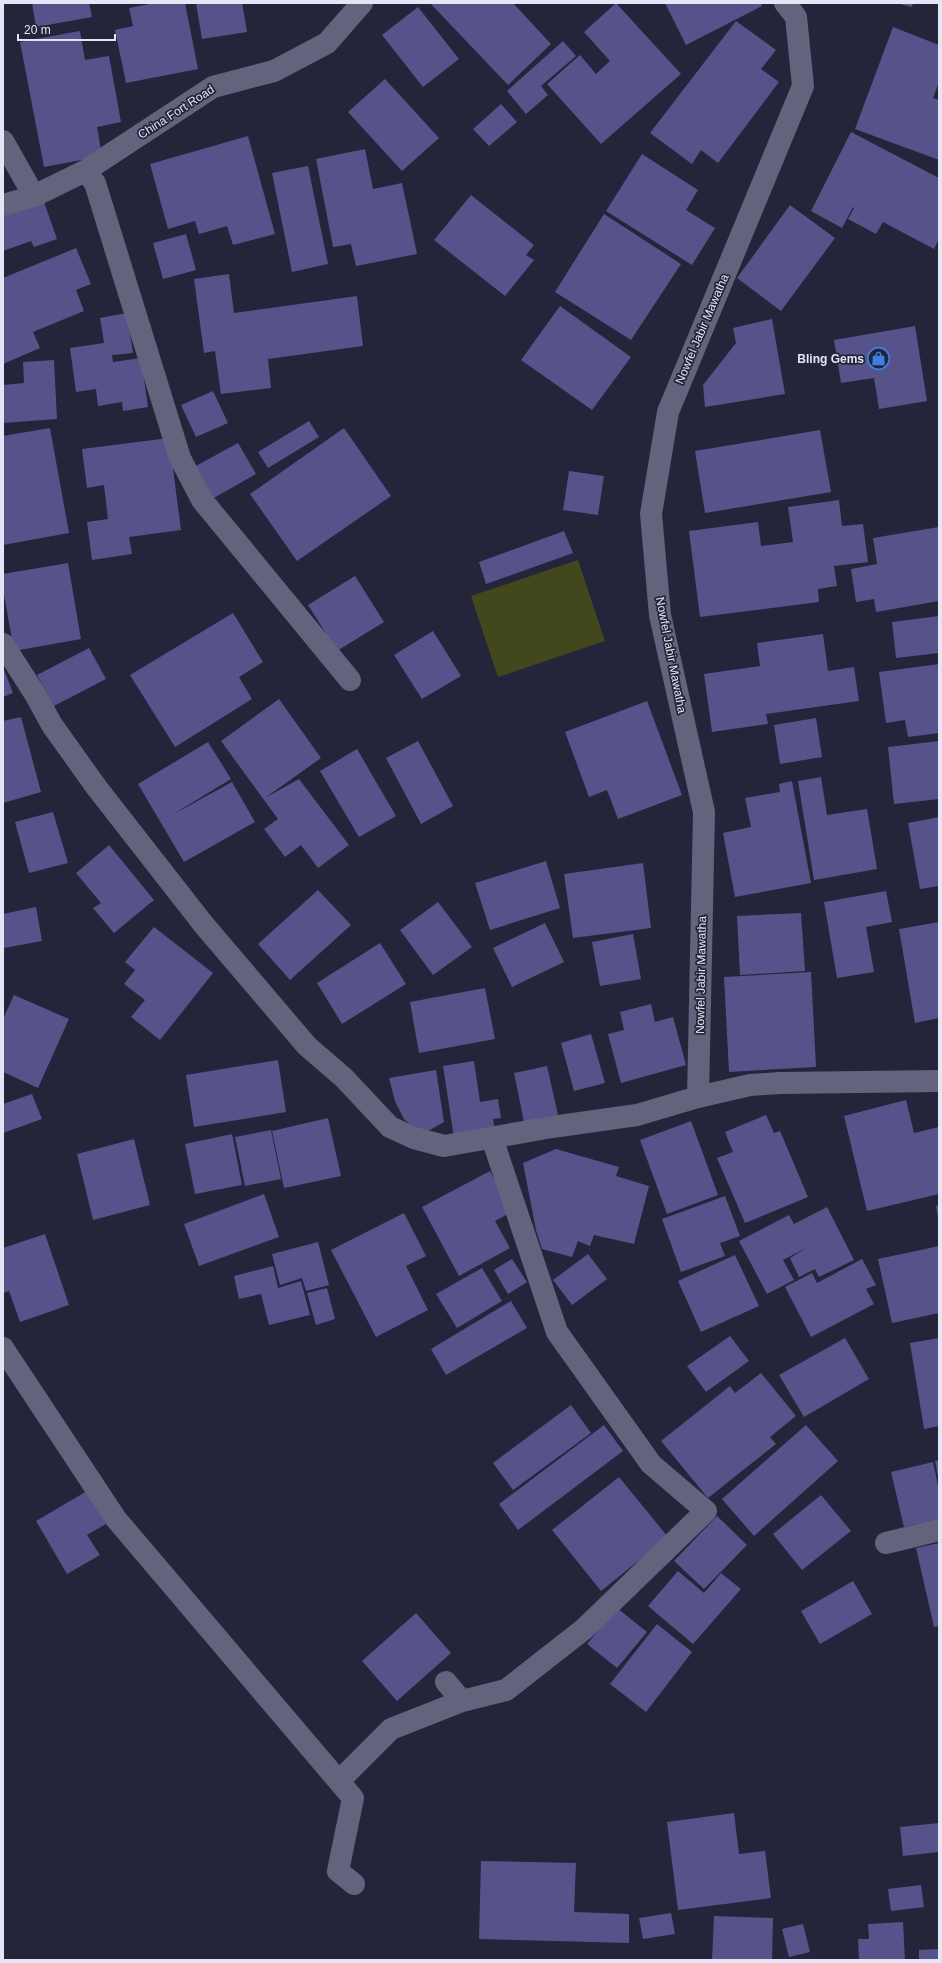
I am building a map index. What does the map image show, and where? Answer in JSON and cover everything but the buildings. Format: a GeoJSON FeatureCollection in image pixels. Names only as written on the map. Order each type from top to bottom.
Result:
{"type":"FeatureCollection","features":[{"type":"Feature","properties":{"kind":"street","name":"China Fort Road"},"geometry":{"type":"LineString","coordinates":[[3,205],[34,196],[85,171],[213,87],[274,72],[327,43],[362,3]]}},
{"type":"Feature","properties":{"kind":"street","name":"Nowfel Jabir Mawatha"},"geometry":{"type":"LineString","coordinates":[[698,1097],[704,812],[660,615],[651,514],[668,412],[803,86],[796,17],[785,3]]}},
{"type":"Feature","properties":{"kind":"street"},"geometry":{"type":"LineString","coordinates":[[3,141],[34,196]]}},
{"type":"Feature","properties":{"kind":"street"},"geometry":{"type":"LineString","coordinates":[[85,171],[95,184],[160,399],[184,465],[202,500],[350,680]]}},
{"type":"Feature","properties":{"kind":"street"},"geometry":{"type":"LineString","coordinates":[[3,644],[35,694],[52,725],[97,788],[204,926],[307,1046],[344,1078],[390,1127],[414,1138],[444,1146],[552,1126],[637,1115],[698,1097],[750,1085],[780,1083],[939,1081]]}},
{"type":"Feature","properties":{"kind":"street"},"geometry":{"type":"LineString","coordinates":[[339,1781],[391,1729],[462,1701],[506,1690],[584,1629],[706,1511],[651,1464],[557,1332],[492,1138]]}},
{"type":"Feature","properties":{"kind":"street"},"geometry":{"type":"LineString","coordinates":[[3,1348],[116,1519],[354,1798],[338,1871],[354,1884]]}},
{"type":"Feature","properties":{"kind":"street"},"geometry":{"type":"LineString","coordinates":[[886,1544],[939,1530]]}},
{"type":"Feature","properties":{"kind":"street"},"geometry":{"type":"LineString","coordinates":[[446,1682],[462,1701]]}},
{"type":"Feature","properties":{"kind":"green space"},"geometry":{"type":"Polygon","coordinates":[[[578,560],[605,641],[498,677],[471,596],[578,560]]]}},
{"type":"Feature","properties":{"kind":"place","name":"Bling Gems"},"geometry":{"type":"Point","coordinates":[879,359]}}]}
